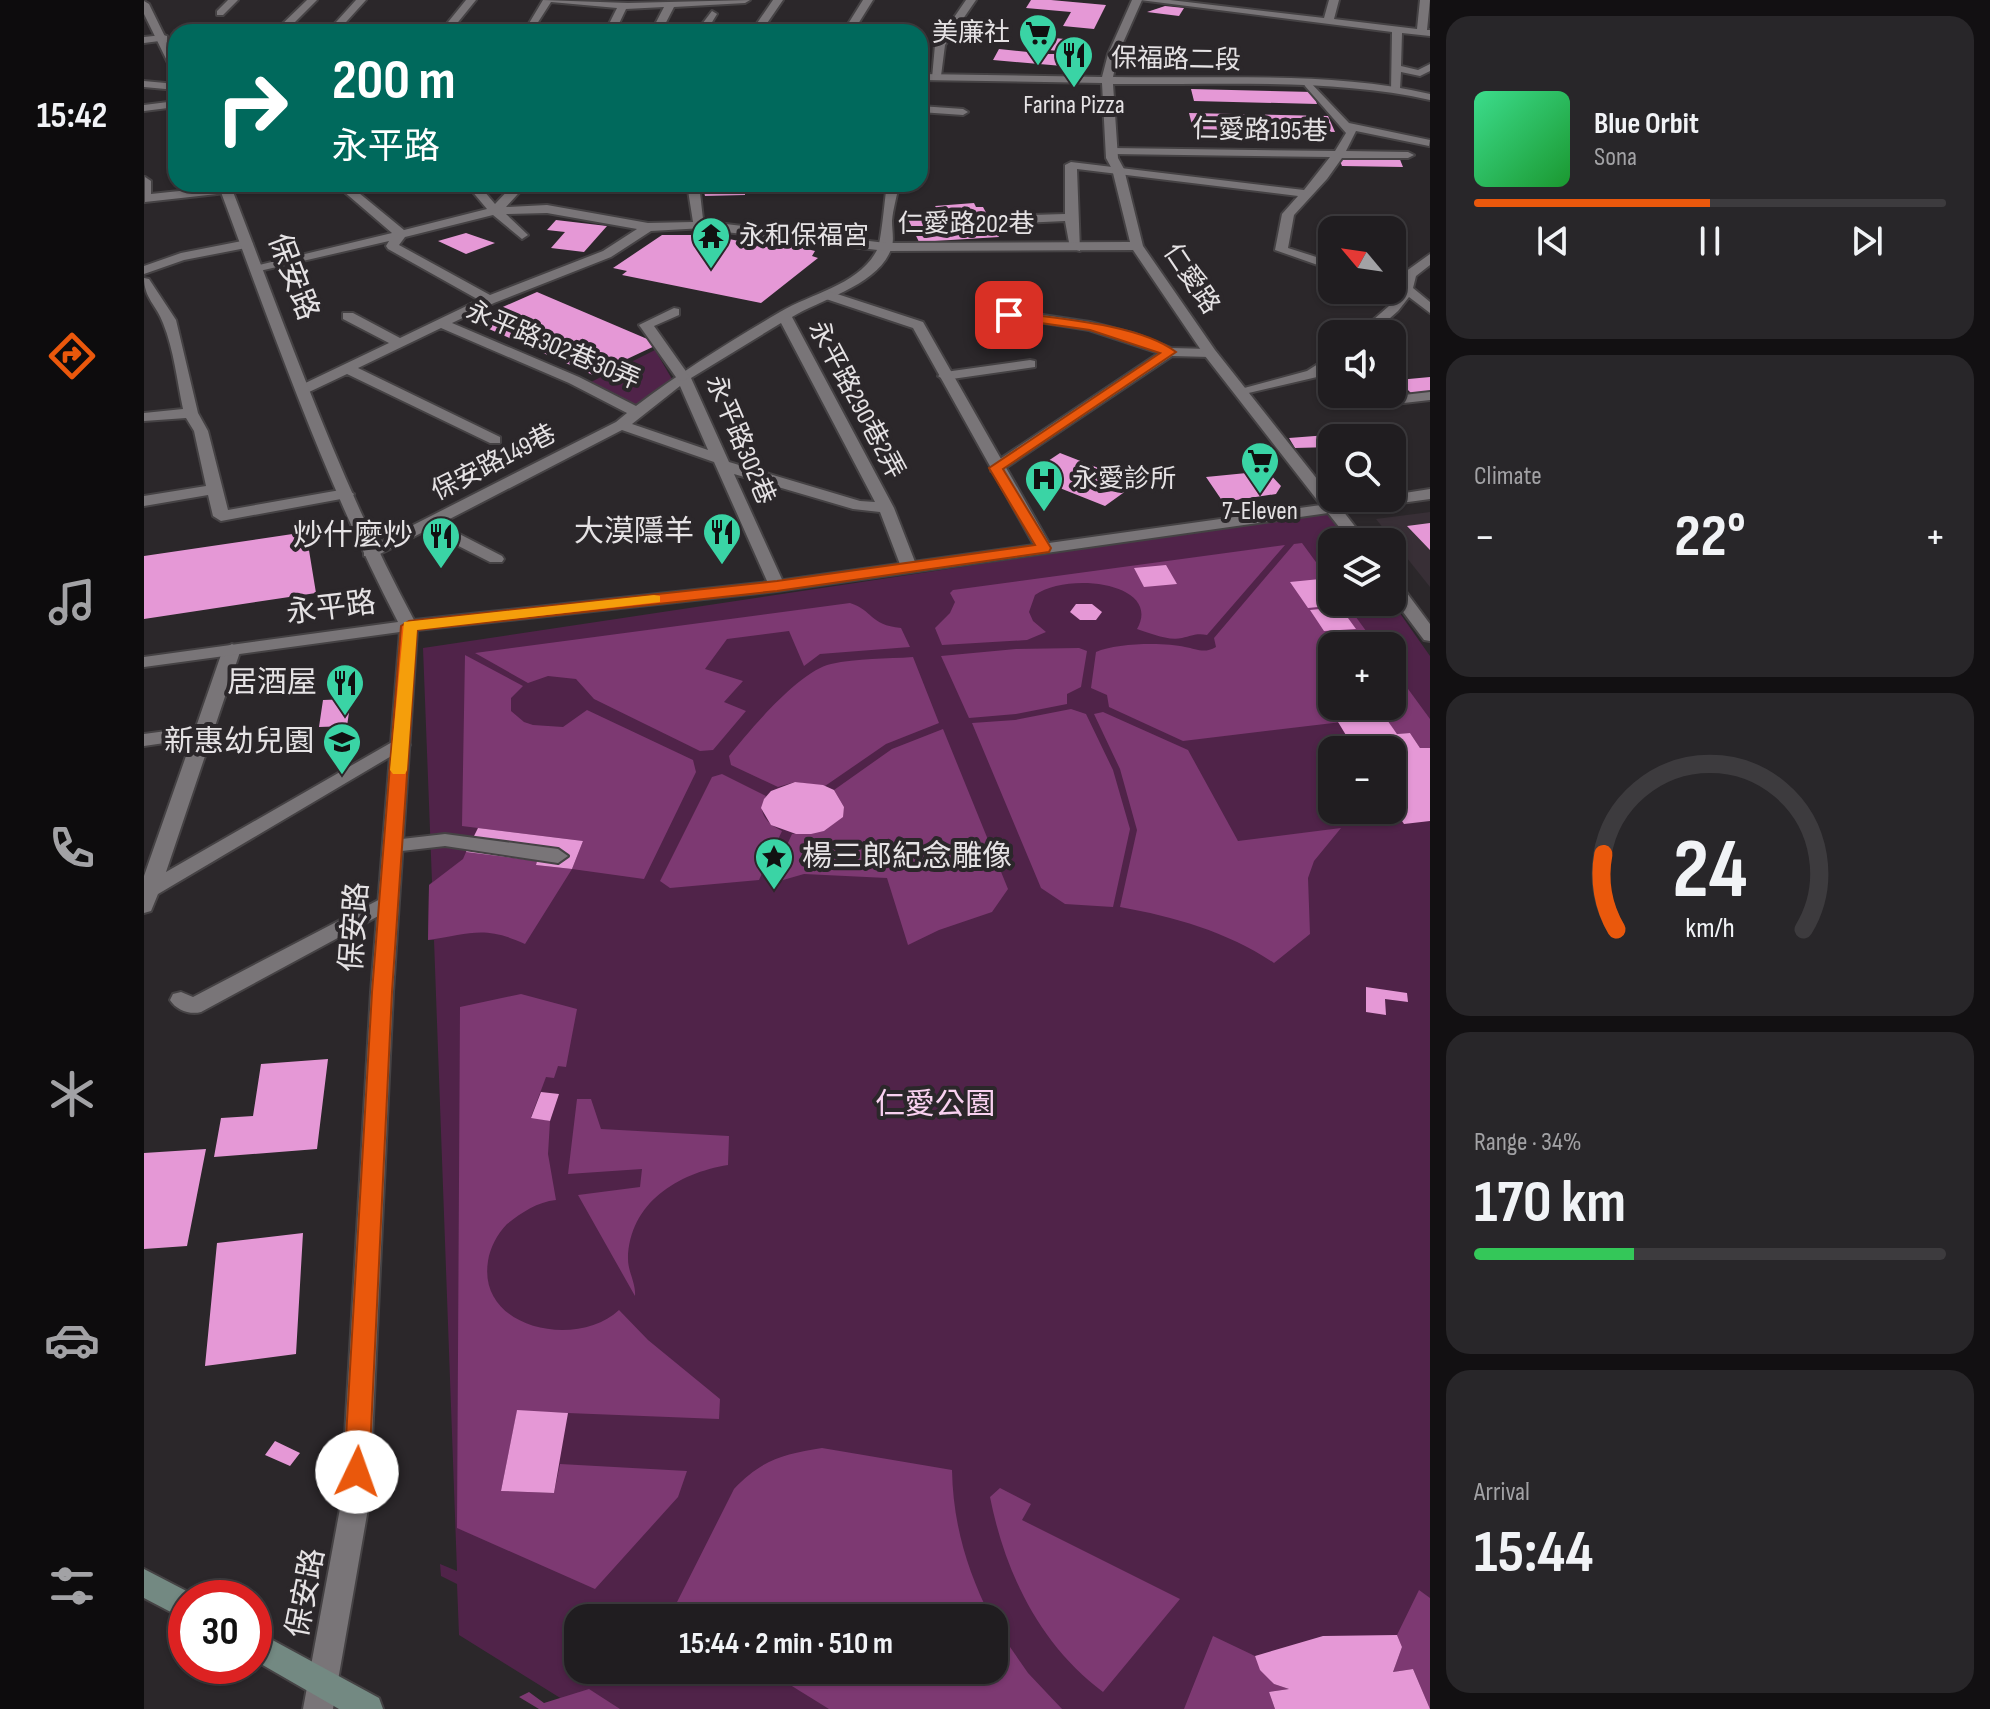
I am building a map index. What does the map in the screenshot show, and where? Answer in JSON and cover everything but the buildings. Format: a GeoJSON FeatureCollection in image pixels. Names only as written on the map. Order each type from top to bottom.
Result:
{"type":"FeatureCollection","features":[{"type":"Feature","properties":{"kind":"street"},"geometry":{"type":"LineString","coordinates":[[220,13],[233,0]]}},
{"type":"Feature","properties":{"kind":"street"},"geometry":{"type":"LineString","coordinates":[[287,24],[312,0]]}},
{"type":"Feature","properties":{"kind":"street"},"geometry":{"type":"LineString","coordinates":[[339,24],[361,0]]}},
{"type":"Feature","properties":{"kind":"street"},"geometry":{"type":"LineString","coordinates":[[452,24],[471,0]]}},
{"type":"Feature","properties":{"kind":"street"},"geometry":{"type":"LineString","coordinates":[[532,24],[550,0],[623,6],[745,0]]}},
{"type":"Feature","properties":{"kind":"street"},"geometry":{"type":"LineString","coordinates":[[762,24],[778,0]]}},
{"type":"Feature","properties":{"kind":"street"},"geometry":{"type":"LineString","coordinates":[[853,24],[868,0]]}},
{"type":"Feature","properties":{"kind":"street"},"geometry":{"type":"LineString","coordinates":[[936,76],[940,45],[971,0]]}},
{"type":"Feature","properties":{"kind":"street","name":"仁愛路"},"geometry":{"type":"LineString","coordinates":[[1137,0],[1113,54],[1107,80],[1112,151],[1137,246],[1210,353],[1318,488]]}},
{"type":"Feature","properties":{"kind":"street"},"geometry":{"type":"LineString","coordinates":[[1145,0],[1237,16],[1426,32],[1425,0]]}},
{"type":"Feature","properties":{"kind":"street"},"geometry":{"type":"LineString","coordinates":[[1328,23],[1334,0]]}},
{"type":"Feature","properties":{"kind":"street"},"geometry":{"type":"LineString","coordinates":[[144,4],[168,50]]}},
{"type":"Feature","properties":{"kind":"street"},"geometry":{"type":"LineString","coordinates":[[660,24],[670,4]]}},
{"type":"Feature","properties":{"kind":"street"},"geometry":{"type":"LineString","coordinates":[[614,24],[623,6]]}},
{"type":"Feature","properties":{"kind":"street"},"geometry":{"type":"LineString","coordinates":[[706,24],[712,14]]}},
{"type":"Feature","properties":{"kind":"street"},"geometry":{"type":"LineString","coordinates":[[1395,89],[1397,29]]}},
{"type":"Feature","properties":{"kind":"street"},"geometry":{"type":"LineString","coordinates":[[144,40],[163,38]]}},
{"type":"Feature","properties":{"kind":"street"},"geometry":{"type":"LineString","coordinates":[[1396,68],[1420,73],[1430,67]]}},
{"type":"Feature","properties":{"kind":"street","name":"保福路二段"},"geometry":{"type":"LineString","coordinates":[[928,76],[1309,84],[1395,89],[1430,97]]}},
{"type":"Feature","properties":{"kind":"street"},"geometry":{"type":"LineString","coordinates":[[144,84],[168,86]]}},
{"type":"Feature","properties":{"kind":"street"},"geometry":{"type":"LineString","coordinates":[[1309,84],[1352,133],[1339,154],[1288,214],[1281,250],[1318,262]]}},
{"type":"Feature","properties":{"kind":"street"},"geometry":{"type":"LineString","coordinates":[[144,108],[168,105]]}},
{"type":"Feature","properties":{"kind":"street"},"geometry":{"type":"LineString","coordinates":[[928,110],[963,112]]}},
{"type":"Feature","properties":{"kind":"street"},"geometry":{"type":"LineString","coordinates":[[1347,126],[1429,143]]}},
{"type":"Feature","properties":{"kind":"street","name":"仁愛路195巷"},"geometry":{"type":"LineString","coordinates":[[1112,151],[1408,155]]}},
{"type":"Feature","properties":{"kind":"street"},"geometry":{"type":"LineString","coordinates":[[1076,248],[1071,217],[1071,165],[1307,194]]}},
{"type":"Feature","properties":{"kind":"street"},"geometry":{"type":"LineString","coordinates":[[145,181],[145,198],[188,192]]}},
{"type":"Feature","properties":{"kind":"street","name":"保安路"},"geometry":{"type":"LineString","coordinates":[[232,192],[256,270],[302,390],[370,553],[409,626],[388,902],[355,1503],[320,1695]]}},
{"type":"Feature","properties":{"kind":"street"},"geometry":{"type":"LineString","coordinates":[[351,192],[401,234],[392,246],[489,300]]}},
{"type":"Feature","properties":{"kind":"street"},"geometry":{"type":"LineString","coordinates":[[479,192],[522,235]]}},
{"type":"Feature","properties":{"kind":"street"},"geometry":{"type":"LineString","coordinates":[[495,211],[513,192]]}},
{"type":"Feature","properties":{"kind":"street"},"geometry":{"type":"LineString","coordinates":[[694,192],[700,225]]}},
{"type":"Feature","properties":{"kind":"street"},"geometry":{"type":"LineString","coordinates":[[886,247],[886,222],[892,192]]}},
{"type":"Feature","properties":{"kind":"street","name":"仁愛路202巷"},"geometry":{"type":"LineString","coordinates":[[256,270],[495,211],[547,209],[648,227],[700,225],[886,247],[1137,246]]}},
{"type":"Feature","properties":{"kind":"street"},"geometry":{"type":"LineString","coordinates":[[1002,220],[1071,217]]}},
{"type":"Feature","properties":{"kind":"street"},"geometry":{"type":"LineString","coordinates":[[302,390],[489,300],[607,254],[648,227]]}},
{"type":"Feature","properties":{"kind":"street"},"geometry":{"type":"LineString","coordinates":[[144,270],[181,257],[247,244]]}},
{"type":"Feature","properties":{"kind":"street","name":"永平路302巷"},"geometry":{"type":"LineString","coordinates":[[777,586],[683,377],[704,367],[784,315],[810,300],[828,295],[873,267],[886,247]]}},
{"type":"Feature","properties":{"kind":"street"},"geometry":{"type":"LineString","coordinates":[[1382,320],[1408,290],[1410,275],[1430,258]]}},
{"type":"Feature","properties":{"kind":"street"},"geometry":{"type":"LineString","coordinates":[[144,282],[169,320],[191,413],[201,431],[221,516],[346,494]]}},
{"type":"Feature","properties":{"kind":"street"},"geometry":{"type":"LineString","coordinates":[[996,287],[994,306],[999,312],[1090,326],[1169,352],[1210,353]]}},
{"type":"Feature","properties":{"kind":"street"},"geometry":{"type":"LineString","coordinates":[[1408,290],[1430,309]]}},
{"type":"Feature","properties":{"kind":"street"},"geometry":{"type":"LineString","coordinates":[[828,295],[918,325],[996,468],[1044,548]]}},
{"type":"Feature","properties":{"kind":"street"},"geometry":{"type":"LineString","coordinates":[[674,312],[646,325],[683,377]]}},
{"type":"Feature","properties":{"kind":"street","name":"永平路290巷2弄"},"geometry":{"type":"LineString","coordinates":[[784,315],[886,508],[909,567]]}},
{"type":"Feature","properties":{"kind":"street"},"geometry":{"type":"LineString","coordinates":[[348,316],[400,343]]}},
{"type":"Feature","properties":{"kind":"street","name":"永平路302巷30弄"},"geometry":{"type":"LineString","coordinates":[[442,324],[574,380],[637,412],[683,377]]}},
{"type":"Feature","properties":{"kind":"street"},"geometry":{"type":"LineString","coordinates":[[996,468],[1169,352]]}},
{"type":"Feature","properties":{"kind":"street"},"geometry":{"type":"LineString","coordinates":[[945,376],[1030,364]]}},
{"type":"Feature","properties":{"kind":"street"},"geometry":{"type":"LineString","coordinates":[[348,369],[495,440]]}},
{"type":"Feature","properties":{"kind":"street"},"geometry":{"type":"LineString","coordinates":[[1240,391],[1312,374],[1318,370]]}},
{"type":"Feature","properties":{"kind":"street"},"geometry":{"type":"LineString","coordinates":[[1406,399],[1430,396]]}},
{"type":"Feature","properties":{"kind":"street","name":"保安路149巷"},"geometry":{"type":"LineString","coordinates":[[370,553],[621,425],[637,412]]}},
{"type":"Feature","properties":{"kind":"street"},"geometry":{"type":"LineString","coordinates":[[144,417],[191,413]]}},
{"type":"Feature","properties":{"kind":"street"},"geometry":{"type":"LineString","coordinates":[[621,425],[724,463],[859,506],[886,508]]}},
{"type":"Feature","properties":{"kind":"street"},"geometry":{"type":"LineString","coordinates":[[144,501],[213,489]]}},
{"type":"Feature","properties":{"kind":"street","name":"永平路"},"geometry":{"type":"LineString","coordinates":[[1406,497],[1430,494]]}},
{"type":"Feature","properties":{"kind":"street","name":"永平路"},"geometry":{"type":"LineString","coordinates":[[144,662],[409,626],[777,586],[1318,508]]}},
{"type":"Feature","properties":{"kind":"street"},"geometry":{"type":"LineString","coordinates":[[426,523],[496,559]]}},
{"type":"Feature","properties":{"kind":"street"},"geometry":{"type":"LineString","coordinates":[[1406,604],[1430,636]]}},
{"type":"Feature","properties":{"kind":"street"},"geometry":{"type":"LineString","coordinates":[[148,889],[206,731],[232,649]]}},
{"type":"Feature","properties":{"kind":"street"},"geometry":{"type":"LineString","coordinates":[[144,740],[206,731]]}},
{"type":"Feature","properties":{"kind":"street"},"geometry":{"type":"LineString","coordinates":[[148,889],[401,745]]}},
{"type":"Feature","properties":{"kind":"street"},"geometry":{"type":"LineString","coordinates":[[393,846],[445,840],[558,856]]}},
{"type":"Feature","properties":{"kind":"street"},"geometry":{"type":"LineString","coordinates":[[181,1000],[193,1006],[388,902]]}},
{"type":"Feature","properties":{"kind":"street"},"geometry":{"type":"LineString","coordinates":[[144,1583],[168,1596]]}},
{"type":"Feature","properties":{"kind":"street"},"geometry":{"type":"LineString","coordinates":[[272,1658],[320,1695],[368,1709]]}},
{"type":"Feature","properties":{"kind":"shaded area"},"geometry":{"type":"Polygon","coordinates":[[[1430,512],[1430,587],[1406,557],[1406,528],[1383,528],[1376,519],[1430,512]]]}},
{"type":"Feature","properties":{"kind":"shaded area"},"geometry":{"type":"Polygon","coordinates":[[[1302,543],[1318,565],[1318,616],[1355,616],[1367,632],[1318,632],[1318,720],[1359,720],[1183,741],[1109,707],[1107,695],[1091,688],[1096,652],[1105,649],[1153,644],[1204,651],[1216,647],[1214,638],[1294,544],[1302,543]]]}},
{"type":"Feature","properties":{"kind":"shaded area"},"geometry":{"type":"Polygon","coordinates":[[[1285,545],[1207,635],[1170,638],[1137,629],[1141,613],[1137,601],[1125,592],[1089,583],[1050,588],[1035,595],[1029,612],[1033,621],[1046,632],[1027,640],[942,645],[935,628],[950,613],[955,602],[950,593],[953,590],[1285,545]]]}},
{"type":"Feature","properties":{"kind":"shaded area"},"geometry":{"type":"Polygon","coordinates":[[[850,603],[883,624],[901,628],[910,647],[820,654],[804,666],[789,631],[727,639],[705,669],[743,681],[724,702],[746,711],[713,750],[700,751],[594,699],[576,679],[548,676],[528,683],[475,653],[850,603]]]}},
{"type":"Feature","properties":{"kind":"shaded area"},"geometry":{"type":"Polygon","coordinates":[[[1079,648],[1087,651],[1081,687],[1067,694],[1067,704],[1016,714],[969,718],[941,656],[1016,649],[1079,648]]]}},
{"type":"Feature","properties":{"kind":"shaded area"},"geometry":{"type":"Polygon","coordinates":[[[465,655],[523,686],[511,698],[511,711],[524,722],[563,727],[587,710],[693,760],[696,772],[644,879],[572,869],[583,841],[462,826],[465,655]]]}},
{"type":"Feature","properties":{"kind":"shaded area"},"geometry":{"type":"Polygon","coordinates":[[[913,657],[939,723],[886,744],[825,786],[795,782],[778,787],[731,765],[729,756],[762,717],[790,689],[818,669],[851,661],[913,657]]]}},
{"type":"Feature","properties":{"kind":"shaded area"},"geometry":{"type":"Polygon","coordinates":[[[1406,686],[1430,719],[1430,748],[1420,748],[1410,733],[1397,734],[1386,720],[1406,720],[1406,686]]]}},
{"type":"Feature","properties":{"kind":"shaded area"},"geometry":{"type":"Polygon","coordinates":[[[1071,709],[1086,714],[1113,770],[1130,829],[1113,907],[1065,904],[1041,888],[972,723],[1015,720],[1071,709]]]}},
{"type":"Feature","properties":{"kind":"shaded area"},"geometry":{"type":"Polygon","coordinates":[[[1103,712],[1188,750],[1238,841],[1341,828],[1314,861],[1308,878],[1310,934],[1274,963],[1220,934],[1120,907],[1137,830],[1120,769],[1094,714],[1103,712]]]}},
{"type":"Feature","properties":{"kind":"shaded area"},"geometry":{"type":"Polygon","coordinates":[[[943,729],[1008,889],[992,912],[939,930],[908,945],[887,878],[804,874],[769,884],[792,834],[824,831],[842,817],[844,807],[834,790],[892,749],[943,729]]]}},
{"type":"Feature","properties":{"kind":"shaded area"},"geometry":{"type":"Polygon","coordinates":[[[722,774],[766,796],[762,808],[765,817],[782,831],[759,880],[670,888],[660,881],[712,777],[722,774]]]}},
{"type":"Feature","properties":{"kind":"shaded area"},"geometry":{"type":"Polygon","coordinates":[[[466,852],[572,869],[525,944],[487,933],[428,940],[429,885],[463,859],[466,852]]]}},
{"type":"Feature","properties":{"kind":"shaded area"},"geometry":{"type":"Polygon","coordinates":[[[521,994],[577,1009],[566,1067],[558,1066],[554,1078],[546,1077],[531,1117],[550,1121],[548,1154],[556,1200],[530,1209],[503,1228],[489,1256],[489,1285],[498,1303],[514,1317],[534,1326],[557,1330],[580,1328],[601,1322],[619,1310],[648,1340],[720,1399],[719,1419],[517,1411],[501,1491],[554,1493],[560,1464],[687,1471],[678,1497],[595,1589],[457,1528],[460,1007],[521,994]]]}},
{"type":"Feature","properties":{"kind":"shaded area"},"geometry":{"type":"Polygon","coordinates":[[[577,1099],[591,1099],[601,1129],[729,1136],[728,1165],[691,1175],[675,1183],[647,1207],[637,1222],[628,1259],[635,1296],[578,1195],[640,1187],[642,1169],[568,1174],[577,1099]]]}},
{"type":"Feature","properties":{"kind":"shaded area"},"geometry":{"type":"Polygon","coordinates":[[[822,1448],[952,1470],[955,1509],[963,1546],[985,1604],[676,1604],[734,1489],[764,1465],[796,1453],[822,1448]]]}},
{"type":"Feature","properties":{"kind":"shaded area"},"geometry":{"type":"Polygon","coordinates":[[[1000,1488],[1031,1504],[1022,1520],[1180,1599],[1103,1692],[1061,1652],[1028,1605],[1005,1553],[990,1497],[1000,1488]]]}},
{"type":"Feature","properties":{"kind":"shaded area"},"geometry":{"type":"Polygon","coordinates":[[[1419,1590],[1430,1598],[1430,1709],[1413,1669],[1393,1672],[1402,1647],[1397,1635],[1419,1590]]]}},
{"type":"Feature","properties":{"kind":"shaded area"},"geometry":{"type":"Polygon","coordinates":[[[1213,1636],[1255,1656],[1274,1684],[1289,1689],[1269,1692],[1275,1709],[1184,1709],[1213,1636]]]}},
{"type":"Feature","properties":{"kind":"shaded area"},"geometry":{"type":"Polygon","coordinates":[[[1008,1644],[1028,1673],[1062,1709],[829,1709],[789,1684],[1008,1684],[1008,1644]]]}},
{"type":"Feature","properties":{"kind":"shaded area"},"geometry":{"type":"Polygon","coordinates":[[[589,1689],[620,1709],[539,1709],[519,1697],[529,1692],[544,1703],[589,1689]]]}},
{"type":"Feature","properties":{"kind":"green space"},"geometry":{"type":"Polygon","coordinates":[[[655,350],[676,386],[636,407],[591,382],[655,350]]]}},
{"type":"Feature","properties":{"kind":"green space","name":"仁愛公園"},"geometry":{"type":"Polygon","coordinates":[[[1328,512],[1339,528],[1318,528],[1318,616],[1402,616],[1430,656],[1430,1709],[578,1709],[459,1635],[457,1584],[441,1576],[440,1564],[457,1571],[434,940],[428,940],[429,885],[432,882],[423,648],[1328,512]]]}},
{"type":"Feature","properties":{"kind":"slow traffic"},"geometry":{"type":"LineString","coordinates":[[399,770],[409,626],[654,599]]}},
{"type":"Feature","properties":{"kind":"place","name":"美廉社"},"geometry":{"type":"Point","coordinates":[1038,67]}},
{"type":"Feature","properties":{"kind":"place","name":"Farina Pizza"},"geometry":{"type":"Point","coordinates":[1074,89]}},
{"type":"Feature","properties":{"kind":"place","name":"永和保福宮"},"geometry":{"type":"Point","coordinates":[711,270]}},
{"type":"Feature","properties":{"kind":"place","name":"7-Eleven"},"geometry":{"type":"Point","coordinates":[1260,495]}},
{"type":"Feature","properties":{"kind":"place","name":"永愛診所"},"geometry":{"type":"Point","coordinates":[1044,513]}},
{"type":"Feature","properties":{"kind":"place","name":"大漠隱羊"},"geometry":{"type":"Point","coordinates":[722,566]}},
{"type":"Feature","properties":{"kind":"place","name":"炒什麼炒"},"geometry":{"type":"Point","coordinates":[441,570]}},
{"type":"Feature","properties":{"kind":"place","name":"居酒屋"},"geometry":{"type":"Point","coordinates":[345,717]}},
{"type":"Feature","properties":{"kind":"place","name":"新惠幼兒園"},"geometry":{"type":"Point","coordinates":[342,776]}},
{"type":"Feature","properties":{"kind":"place","name":"楊三郎紀念雕像"},"geometry":{"type":"Point","coordinates":[774,891]}},
{"type":"Feature","properties":{"kind":"route"},"geometry":{"type":"LineString","coordinates":[[357,1472],[382,992],[409,626],[777,586],[1044,548],[996,468],[1169,352],[1090,326],[1009,315]]}}]}
